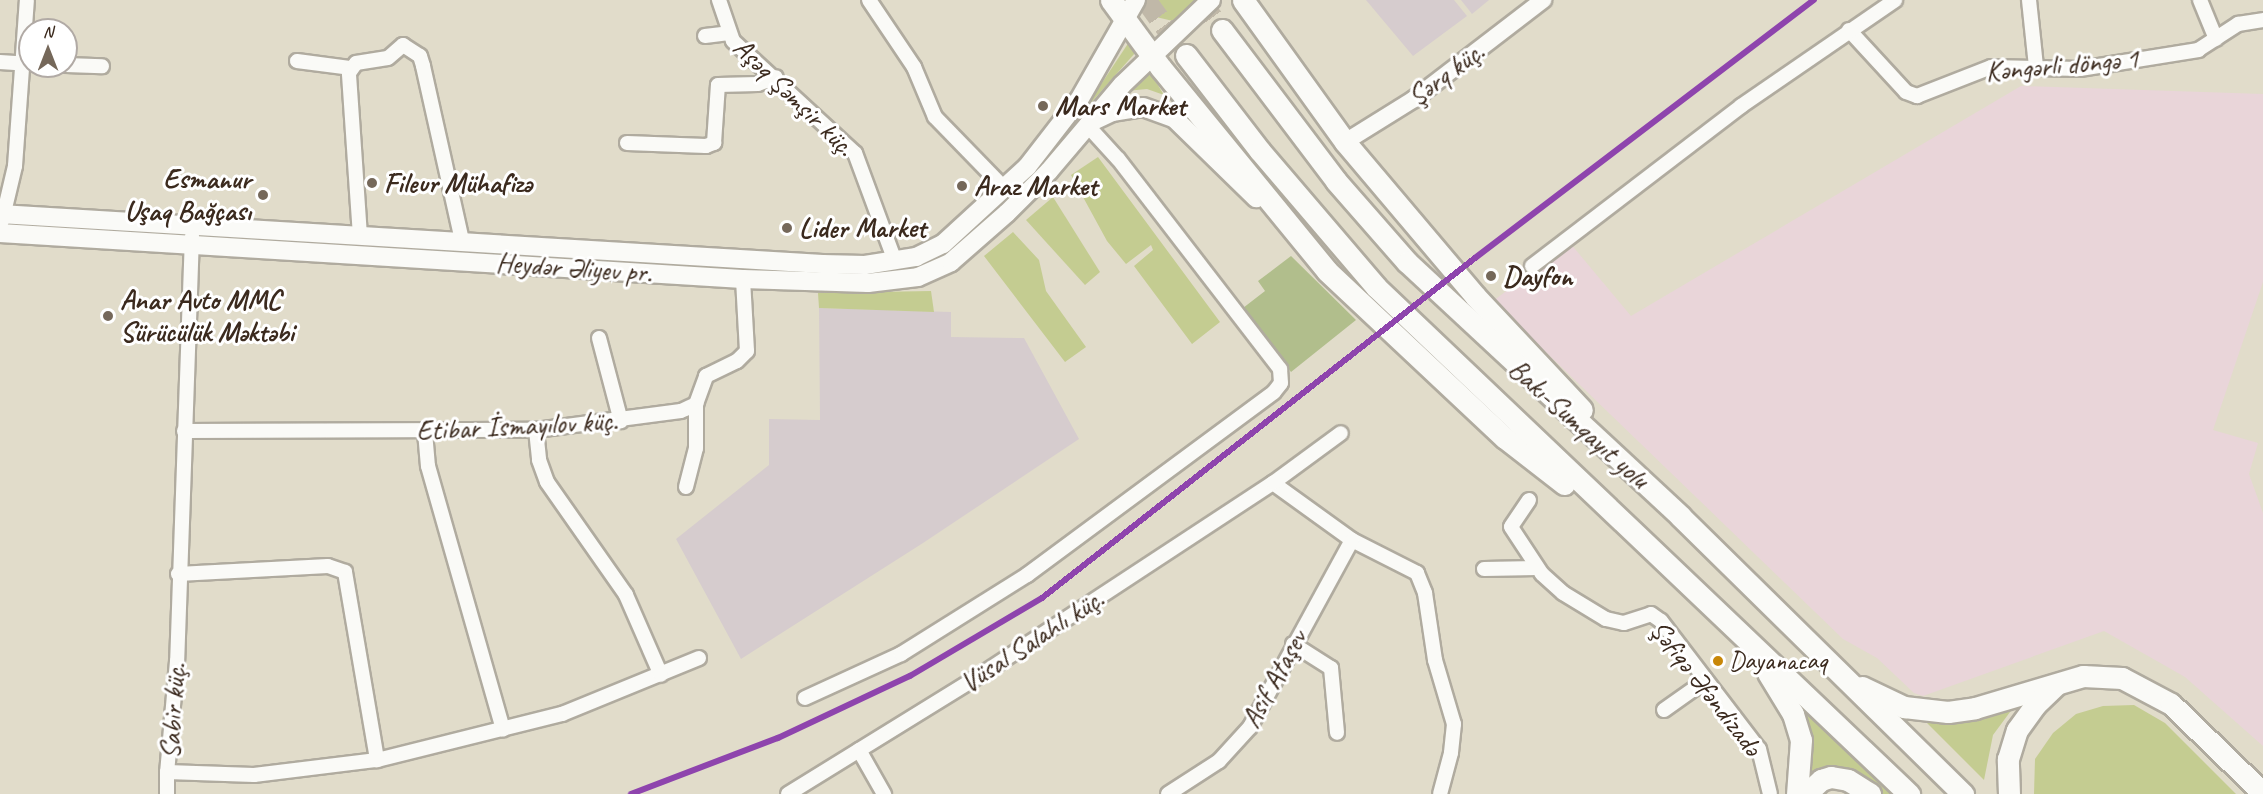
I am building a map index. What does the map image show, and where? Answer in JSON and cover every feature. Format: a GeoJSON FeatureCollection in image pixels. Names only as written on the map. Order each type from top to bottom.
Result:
{"type":"FeatureCollection","features":[{"type":"Feature","properties":{"kind":"highway"},"geometry":{"type":"LineString","coordinates":[[1111,0],[1151,56],[1328,271],[1505,438],[1651,551]]}},
{"type":"Feature","properties":{"kind":"highway"},"geometry":{"type":"LineString","coordinates":[[1243,0],[1345,142],[1475,296],[1680,516]]}},
{"type":"Feature","properties":{"kind":"highway","name":"Bakı-Sumqayıt yolu"},"geometry":{"type":"LineString","coordinates":[[1222,30],[1336,181],[1407,262],[1680,516],[1833,669],[1963,794]]}},
{"type":"Feature","properties":{"kind":"highway","name":"Bakı-Sumqayıt yolu"},"geometry":{"type":"LineString","coordinates":[[1186,55],[1260,151],[1376,286],[1651,551],[1909,794]]}},
{"type":"Feature","properties":{"kind":"highway"},"geometry":{"type":"LineString","coordinates":[[1728,623],[1773,678],[1793,714],[1802,755],[1797,794]]}},
{"type":"Feature","properties":{"kind":"highway"},"geometry":{"type":"LineString","coordinates":[[1833,669],[1875,695],[1904,707],[1927,711],[1975,708],[2060,681],[2098,674],[2122,678],[2147,688],[2171,704],[2263,793]]}},
{"type":"Feature","properties":{"kind":"highway"},"geometry":{"type":"LineString","coordinates":[[2009,794],[2008,759],[2017,730],[2035,705],[2060,681]]}},
{"type":"Feature","properties":{"kind":"highway"},"geometry":{"type":"LineString","coordinates":[[1806,794],[1821,780],[1831,777],[1848,780],[1870,794]]}},
{"type":"Feature","properties":{"kind":"main road","name":"Heydər Əliyev pr."},"geometry":{"type":"LineString","coordinates":[[1,218],[193,226],[822,264],[895,261],[916,257],[943,244],[999,194],[1051,135],[1096,74],[1136,0]]}},
{"type":"Feature","properties":{"kind":"main road","name":"Heydər Əliyev pr."},"geometry":{"type":"LineString","coordinates":[[0,233],[743,279],[867,283],[918,277],[951,262],[1007,213],[1049,171],[1086,124],[1151,56],[1211,0]]}},
{"type":"Feature","properties":{"kind":"main road"},"geometry":{"type":"LineString","coordinates":[[1086,124],[1126,108],[1151,109],[1174,118],[1328,271]]}},
{"type":"Feature","properties":{"kind":"main road"},"geometry":{"type":"LineString","coordinates":[[999,194],[1007,213]]}},
{"type":"Feature","properties":{"kind":"street"},"geometry":{"type":"LineString","coordinates":[[27,0],[27,18]]}},
{"type":"Feature","properties":{"kind":"street","name":"Aşəq Şəmşir küç."},"geometry":{"type":"LineString","coordinates":[[719,0],[729,33],[855,153],[895,261]]}},
{"type":"Feature","properties":{"kind":"street"},"geometry":{"type":"LineString","coordinates":[[869,0],[914,67],[935,117],[999,194]]}},
{"type":"Feature","properties":{"kind":"street","name":"Şərq küç."},"geometry":{"type":"LineString","coordinates":[[1345,142],[1421,94],[1543,0]]}},
{"type":"Feature","properties":{"kind":"street"},"geometry":{"type":"LineString","coordinates":[[1532,266],[1741,106],[1895,0]]}},
{"type":"Feature","properties":{"kind":"street"},"geometry":{"type":"LineString","coordinates":[[2029,0],[2037,45],[2036,67]]}},
{"type":"Feature","properties":{"kind":"street"},"geometry":{"type":"LineString","coordinates":[[2200,0],[2216,39]]}},
{"type":"Feature","properties":{"kind":"street","name":"Kəngərli döngə 1"},"geometry":{"type":"LineString","coordinates":[[1849,30],[1906,92],[1917,96],[1991,67],[2101,67],[2203,49],[2244,21],[2263,20]]}},
{"type":"Feature","properties":{"kind":"street"},"geometry":{"type":"LineString","coordinates":[[705,36],[729,33]]}},
{"type":"Feature","properties":{"kind":"street"},"geometry":{"type":"LineString","coordinates":[[360,236],[351,68],[356,63],[388,58],[403,45],[420,56],[462,242]]}},
{"type":"Feature","properties":{"kind":"street"},"geometry":{"type":"LineString","coordinates":[[297,61],[351,68]]}},
{"type":"Feature","properties":{"kind":"street"},"geometry":{"type":"LineString","coordinates":[[0,62],[18,63]]}},
{"type":"Feature","properties":{"kind":"street"},"geometry":{"type":"LineString","coordinates":[[78,65],[102,66]]}},
{"type":"Feature","properties":{"kind":"street"},"geometry":{"type":"LineString","coordinates":[[627,143],[706,146],[714,143],[718,85],[758,84],[776,77]]}},
{"type":"Feature","properties":{"kind":"street"},"geometry":{"type":"LineString","coordinates":[[1,218],[15,166],[25,78]]}},
{"type":"Feature","properties":{"kind":"street"},"geometry":{"type":"LineString","coordinates":[[805,698],[901,654],[1027,575],[1274,392],[1281,383],[1280,369],[1118,159],[1086,124]]}},
{"type":"Feature","properties":{"kind":"street","name":"Sabir küç."},"geometry":{"type":"LineString","coordinates":[[193,226],[178,574],[177,661],[167,772],[254,775],[377,760],[562,714],[699,658]]}},
{"type":"Feature","properties":{"kind":"street"},"geometry":{"type":"LineString","coordinates":[[686,487],[696,448],[696,404],[706,376],[737,362],[747,351],[743,279]]}},
{"type":"Feature","properties":{"kind":"street"},"geometry":{"type":"LineString","coordinates":[[599,338],[621,421]]}},
{"type":"Feature","properties":{"kind":"street","name":"Etibar İsmayılov küç."},"geometry":{"type":"LineString","coordinates":[[184,432],[536,430],[621,421],[681,411],[696,404]]}},
{"type":"Feature","properties":{"kind":"street"},"geometry":{"type":"LineString","coordinates":[[536,430],[539,460],[547,482],[626,595],[661,675]]}},
{"type":"Feature","properties":{"kind":"street"},"geometry":{"type":"LineString","coordinates":[[425,432],[428,466],[503,730]]}},
{"type":"Feature","properties":{"kind":"street","name":"Vüsal Salahlı küç."},"geometry":{"type":"LineString","coordinates":[[788,794],[1273,483],[1341,433]]}},
{"type":"Feature","properties":{"kind":"street"},"geometry":{"type":"LineString","coordinates":[[1273,483],[1352,540],[1410,568],[1422,583],[1435,660],[1454,724],[1451,753],[1440,794]]}},
{"type":"Feature","properties":{"kind":"street","name":"Şəfiqə Əfəndizadə"},"geometry":{"type":"LineString","coordinates":[[1529,500],[1511,527],[1537,568],[1552,585],[1605,619],[1624,623],[1644,615],[1655,616],[1760,749],[1770,794]]}},
{"type":"Feature","properties":{"kind":"street","name":"Asif Ataşev"},"geometry":{"type":"LineString","coordinates":[[1168,794],[1209,768],[1250,727],[1293,644],[1352,540]]}},
{"type":"Feature","properties":{"kind":"street"},"geometry":{"type":"LineString","coordinates":[[178,574],[328,566],[345,572],[377,760]]}},
{"type":"Feature","properties":{"kind":"street"},"geometry":{"type":"LineString","coordinates":[[1484,569],[1537,568]]}},
{"type":"Feature","properties":{"kind":"street"},"geometry":{"type":"LineString","coordinates":[[1293,644],[1331,668],[1337,733]]}},
{"type":"Feature","properties":{"kind":"street"},"geometry":{"type":"LineString","coordinates":[[1664,710],[1705,681]]}},
{"type":"Feature","properties":{"kind":"street"},"geometry":{"type":"LineString","coordinates":[[859,750],[884,794]]}},
{"type":"Feature","properties":{"kind":"street"},"geometry":{"type":"LineString","coordinates":[[167,772],[167,794]]}},
{"type":"Feature","properties":{"kind":"shaded area"},"geometry":{"type":"Polygon","coordinates":[[[1366,0],[1454,0],[1467,16],[1413,56],[1366,0]]]}},
{"type":"Feature","properties":{"kind":"shaded area"},"geometry":{"type":"Polygon","coordinates":[[[1461,0],[1489,0],[1472,14],[1461,0]]]}},
{"type":"Feature","properties":{"kind":"shaded area"},"geometry":{"type":"Polygon","coordinates":[[[2021,86],[2263,94],[2263,282],[2213,430],[2258,443],[2249,474],[2263,513],[2263,746],[2185,677],[2104,631],[1923,696],[1914,693],[1877,658],[1843,639],[1493,301],[1570,243],[1631,316],[2021,86]]]}},
{"type":"Feature","properties":{"kind":"shaded area"},"geometry":{"type":"Polygon","coordinates":[[[819,308],[951,312],[951,337],[1024,338],[1079,439],[923,543],[741,659],[676,539],[769,465],[769,419],[820,420],[819,308]]]}},
{"type":"Feature","properties":{"kind":"green space"},"geometry":{"type":"Polygon","coordinates":[[[1152,0],[1198,0],[1173,21],[1156,17],[1151,8],[1152,0]]]}},
{"type":"Feature","properties":{"kind":"green space"},"geometry":{"type":"Polygon","coordinates":[[[1129,42],[1135,53],[1082,113],[1129,42]]]}},
{"type":"Feature","properties":{"kind":"green space"},"geometry":{"type":"Polygon","coordinates":[[[1148,69],[1164,95],[1147,89],[1126,91],[1148,69]]]}},
{"type":"Feature","properties":{"kind":"green space"},"geometry":{"type":"Polygon","coordinates":[[[1098,157],[1220,322],[1192,344],[1134,266],[1153,250],[1151,245],[1126,264],[1107,241],[1071,175],[1098,157]]]}},
{"type":"Feature","properties":{"kind":"green space"},"geometry":{"type":"Polygon","coordinates":[[[1053,197],[1100,272],[1085,285],[1026,220],[1053,197]]]}},
{"type":"Feature","properties":{"kind":"green space"},"geometry":{"type":"Polygon","coordinates":[[[1013,232],[1039,260],[1046,291],[1086,347],[1065,362],[984,256],[1013,232]]]}},
{"type":"Feature","properties":{"kind":"green space"},"geometry":{"type":"Polygon","coordinates":[[[1291,256],[1356,320],[1291,372],[1243,308],[1265,291],[1258,281],[1291,256]]]}},
{"type":"Feature","properties":{"kind":"green space"},"geometry":{"type":"Polygon","coordinates":[[[931,291],[934,312],[819,308],[818,293],[931,291]]]}},
{"type":"Feature","properties":{"kind":"green space"},"geometry":{"type":"Polygon","coordinates":[[[2134,705],[2165,723],[2236,794],[2034,794],[2035,759],[2053,733],[2076,714],[2103,706],[2134,705]]]}},
{"type":"Feature","properties":{"kind":"green space"},"geometry":{"type":"Polygon","coordinates":[[[1799,706],[1891,794],[1878,794],[1834,766],[1823,767],[1808,781],[1812,749],[1799,706]]]}},
{"type":"Feature","properties":{"kind":"green space"},"geometry":{"type":"Polygon","coordinates":[[[2013,708],[1993,735],[1984,780],[1924,720],[1951,724],[1977,721],[2013,708]]]}},
{"type":"Feature","properties":{"kind":"tunnel"},"geometry":{"type":"LineString","coordinates":[[1146,0],[1186,55]]}},
{"type":"Feature","properties":{"kind":"tunnel"},"geometry":{"type":"LineString","coordinates":[[1200,0],[1222,30]]}},
{"type":"Feature","properties":{"kind":"transit line"},"geometry":{"type":"LineString","coordinates":[[631,794],[778,738],[910,676],[1042,598],[1475,258],[1814,0]]}},
{"type":"Feature","properties":{"kind":"place","name":"Mars Market"},"geometry":{"type":"Point","coordinates":[1043,106]}},
{"type":"Feature","properties":{"kind":"place","name":"Fileur Mühafizə"},"geometry":{"type":"Point","coordinates":[372,183]}},
{"type":"Feature","properties":{"kind":"place","name":"Araz Market"},"geometry":{"type":"Point","coordinates":[962,186]}},
{"type":"Feature","properties":{"kind":"place","name":"Esmanur Uşaq Bağçası"},"geometry":{"type":"Point","coordinates":[263,195]}},
{"type":"Feature","properties":{"kind":"place","name":"Lider Market"},"geometry":{"type":"Point","coordinates":[787,228]}},
{"type":"Feature","properties":{"kind":"place","name":"Dayfon"},"geometry":{"type":"Point","coordinates":[1491,276]}},
{"type":"Feature","properties":{"kind":"place","name":"Anar Avto MMC Sürücülük Məktəbi"},"geometry":{"type":"Point","coordinates":[108,316]}},
{"type":"Feature","properties":{"kind":"place","name":"Dayanacaq"},"geometry":{"type":"Point","coordinates":[1718,661]}}]}
